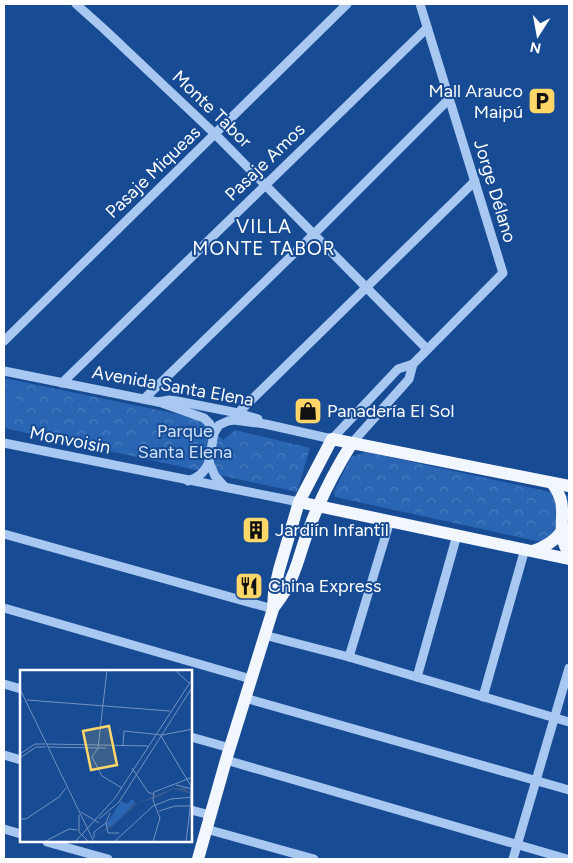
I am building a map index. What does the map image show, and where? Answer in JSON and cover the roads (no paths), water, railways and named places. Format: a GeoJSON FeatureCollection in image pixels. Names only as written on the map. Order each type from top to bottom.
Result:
{"type":"FeatureCollection","features":[{"type":"Feature","properties":{"kind":"main road","name":"Avenida Santa Elena"},"geometry":{"type":"LineString","coordinates":[[332,438],[569,486]]}},
{"type":"Feature","properties":{"kind":"main road"},"geometry":{"type":"LineString","coordinates":[[198,859],[273,609],[274,592],[279,570],[300,502],[332,438]]}},
{"type":"Feature","properties":{"kind":"main road"},"geometry":{"type":"LineString","coordinates":[[273,609],[292,577],[318,507],[352,443]]}},
{"type":"Feature","properties":{"kind":"main road"},"geometry":{"type":"LineString","coordinates":[[552,482],[562,494],[567,508],[568,514],[564,528],[564,540],[569,554]]}},
{"type":"Feature","properties":{"kind":"main road"},"geometry":{"type":"LineString","coordinates":[[300,502],[569,558]]}},
{"type":"Feature","properties":{"kind":"main road"},"geometry":{"type":"LineString","coordinates":[[529,550],[546,546],[564,528]]}},
{"type":"Feature","properties":{"kind":"street","name":"Monte Tabor"},"geometry":{"type":"LineString","coordinates":[[76,4],[215,134],[427,349]]}},
{"type":"Feature","properties":{"kind":"street","name":"Pasaje Miqueas"},"geometry":{"type":"LineString","coordinates":[[4,341],[347,4]]}},
{"type":"Feature","properties":{"kind":"street","name":"Jorge Délano"},"geometry":{"type":"LineString","coordinates":[[420,4],[503,273],[427,349]]}},
{"type":"Feature","properties":{"kind":"street","name":"Pasaje Amos"},"geometry":{"type":"LineString","coordinates":[[62,383],[265,184],[428,28]]}},
{"type":"Feature","properties":{"kind":"street"},"geometry":{"type":"LineString","coordinates":[[144,400],[449,99]]}},
{"type":"Feature","properties":{"kind":"street"},"geometry":{"type":"LineString","coordinates":[[238,413],[475,181]]}},
{"type":"Feature","properties":{"kind":"street"},"geometry":{"type":"LineString","coordinates":[[352,443],[409,379],[414,364],[427,349]]}},
{"type":"Feature","properties":{"kind":"street"},"geometry":{"type":"LineString","coordinates":[[332,438],[398,369],[414,364]]}},
{"type":"Feature","properties":{"kind":"street","name":"Avenida Santa Elena"},"geometry":{"type":"LineString","coordinates":[[4,371],[144,400],[158,402],[177,401],[238,413],[258,419],[265,424],[332,438]]}},
{"type":"Feature","properties":{"kind":"street"},"geometry":{"type":"LineString","coordinates":[[158,402],[204,418],[210,424],[214,433]]}},
{"type":"Feature","properties":{"kind":"street"},"geometry":{"type":"LineString","coordinates":[[188,481],[205,471],[209,462],[214,433],[220,425],[228,420],[265,424]]}},
{"type":"Feature","properties":{"kind":"street","name":"Monvoisin"},"geometry":{"type":"LineString","coordinates":[[4,443],[188,481]]}},
{"type":"Feature","properties":{"kind":"street"},"geometry":{"type":"LineString","coordinates":[[209,462],[215,476],[226,488]]}},
{"type":"Feature","properties":{"kind":"street"},"geometry":{"type":"LineString","coordinates":[[188,481],[300,502]]}},
{"type":"Feature","properties":{"kind":"street"},"geometry":{"type":"LineString","coordinates":[[349,658],[390,521]]}},
{"type":"Feature","properties":{"kind":"street"},"geometry":{"type":"LineString","coordinates":[[4,534],[273,609]]}},
{"type":"Feature","properties":{"kind":"street"},"geometry":{"type":"LineString","coordinates":[[417,677],[456,535]]}},
{"type":"Feature","properties":{"kind":"street"},"geometry":{"type":"LineString","coordinates":[[483,697],[529,550]]}},
{"type":"Feature","properties":{"kind":"street"},"geometry":{"type":"LineString","coordinates":[[4,608],[251,679]]}},
{"type":"Feature","properties":{"kind":"street"},"geometry":{"type":"LineString","coordinates":[[264,635],[417,677],[569,722]]}},
{"type":"Feature","properties":{"kind":"street"},"geometry":{"type":"LineString","coordinates":[[513,859],[569,668]]}},
{"type":"Feature","properties":{"kind":"street"},"geometry":{"type":"LineString","coordinates":[[4,684],[20,689]]}},
{"type":"Feature","properties":{"kind":"street"},"geometry":{"type":"LineString","coordinates":[[245,698],[569,790]]}},
{"type":"Feature","properties":{"kind":"street"},"geometry":{"type":"LineString","coordinates":[[192,737],[228,754],[567,859]]}},
{"type":"Feature","properties":{"kind":"street"},"geometry":{"type":"LineString","coordinates":[[4,755],[20,760]]}},
{"type":"Feature","properties":{"kind":"street"},"geometry":{"type":"LineString","coordinates":[[192,810],[210,815]]}},
{"type":"Feature","properties":{"kind":"street"},"geometry":{"type":"LineString","coordinates":[[206,828],[314,859]]}},
{"type":"Feature","properties":{"kind":"street"},"geometry":{"type":"LineString","coordinates":[[4,829],[20,834]]}},
{"type":"Feature","properties":{"kind":"street"},"geometry":{"type":"LineString","coordinates":[[51,843],[108,859]]}},
{"type":"Feature","properties":{"kind":"place","name":"Mall Arauco Maipú"},"geometry":{"type":"Point","coordinates":[542,101]}},
{"type":"Feature","properties":{"kind":"place","name":"Panadería El Sol"},"geometry":{"type":"Point","coordinates":[308,411]}},
{"type":"Feature","properties":{"kind":"place","name":"Jardiín Infantil"},"geometry":{"type":"Point","coordinates":[256,530]}},
{"type":"Feature","properties":{"kind":"place","name":"China Express"},"geometry":{"type":"Point","coordinates":[249,586]}},
{"type":"Feature","properties":{"kind":"district","name":"VILLA MONTE TABOR"},"geometry":{"type":"Point","coordinates":[264,237]}},
{"type":"Feature","properties":{"kind":"park label","name":"Parque Santa Elena"},"geometry":{"type":"Point","coordinates":[185,441]}}]}
